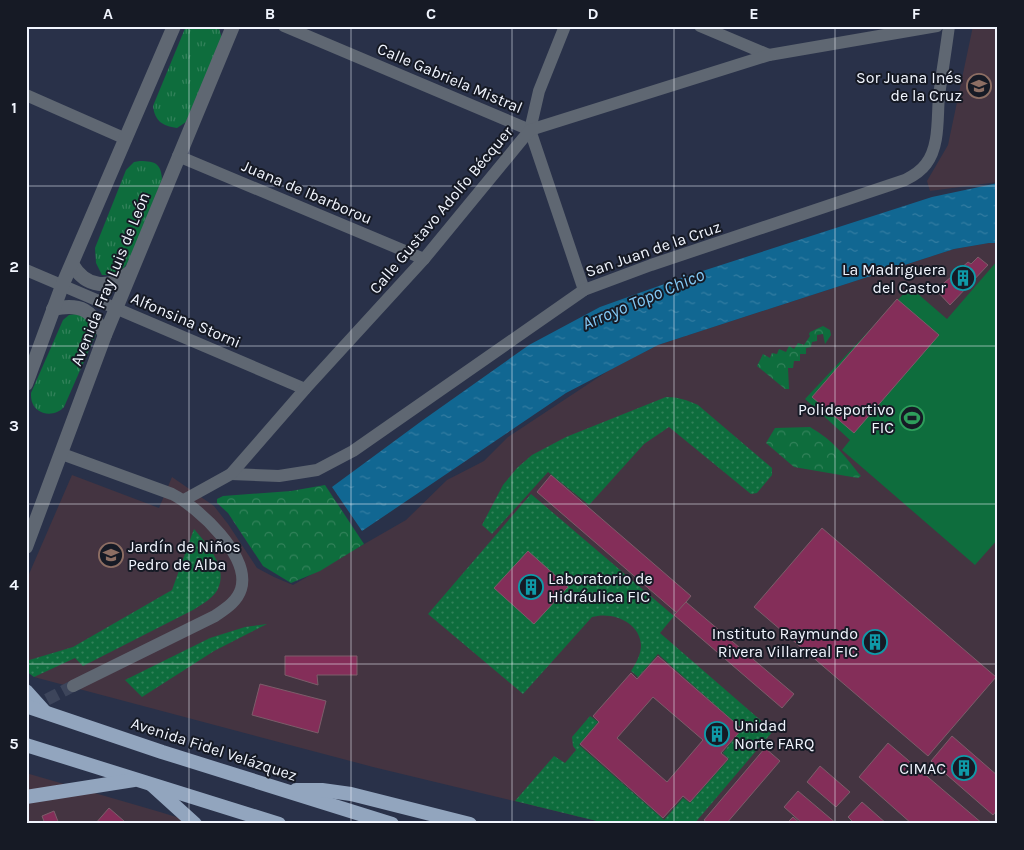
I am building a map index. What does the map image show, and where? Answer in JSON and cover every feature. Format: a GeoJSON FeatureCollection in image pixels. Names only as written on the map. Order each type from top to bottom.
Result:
{"type":"FeatureCollection","features":[{"type":"Feature","properties":{"kind":"highway"},"geometry":{"type":"LineString","coordinates":[[26,691],[44,711]]}},
{"type":"Feature","properties":{"kind":"highway","name":"Avenida Fidel Velázquez"},"geometry":{"type":"LineString","coordinates":[[26,706],[371,820],[392,824]]}},
{"type":"Feature","properties":{"kind":"highway"},"geometry":{"type":"LineString","coordinates":[[26,745],[279,824]]}},
{"type":"Feature","properties":{"kind":"highway"},"geometry":{"type":"LineString","coordinates":[[26,797],[144,781],[194,824]]}},
{"type":"Feature","properties":{"kind":"highway"},"geometry":{"type":"LineString","coordinates":[[287,791],[322,790],[344,792],[470,824]]}},
{"type":"Feature","properties":{"kind":"street"},"geometry":{"type":"LineString","coordinates":[[26,384],[62,286],[174,26]]}},
{"type":"Feature","properties":{"kind":"street","name":"Calle Gabriela Mistral"},"geometry":{"type":"LineString","coordinates":[[284,26],[530,130],[584,290]]}},
{"type":"Feature","properties":{"kind":"street"},"geometry":{"type":"LineString","coordinates":[[530,130],[539,90],[565,26]]}},
{"type":"Feature","properties":{"kind":"street"},"geometry":{"type":"LineString","coordinates":[[700,26],[769,55]]}},
{"type":"Feature","properties":{"kind":"street","name":"Calle Gustavo Adolfo Bécquer"},"geometry":{"type":"LineString","coordinates":[[184,500],[231,474],[305,388],[424,259],[530,130],[769,55],[938,26]]}},
{"type":"Feature","properties":{"kind":"street","name":"San Juan de la Cruz"},"geometry":{"type":"LineString","coordinates":[[231,474],[279,476],[317,470],[353,451],[584,290],[651,265],[905,180],[918,173],[927,164],[932,152],[949,26]]}},
{"type":"Feature","properties":{"kind":"street","name":"Avenida Fray Luis de León"},"geometry":{"type":"LineString","coordinates":[[26,547],[105,334],[228,30]]}},
{"type":"Feature","properties":{"kind":"street"},"geometry":{"type":"LineString","coordinates":[[26,96],[126,138]]}},
{"type":"Feature","properties":{"kind":"street","name":"Juana de Ibarborou"},"geometry":{"type":"LineString","coordinates":[[178,156],[424,259]]}},
{"type":"Feature","properties":{"kind":"street"},"geometry":{"type":"LineString","coordinates":[[72,264],[82,276],[98,284],[113,283],[122,279],[130,272]]}},
{"type":"Feature","properties":{"kind":"street","name":"Alfonsina Storni"},"geometry":{"type":"LineString","coordinates":[[26,270],[305,388]]}},
{"type":"Feature","properties":{"kind":"street"},"geometry":{"type":"LineString","coordinates":[[53,309],[67,306],[83,309],[91,314],[105,334]]}},
{"type":"Feature","properties":{"kind":"street"},"geometry":{"type":"LineString","coordinates":[[62,454],[184,500],[218,531],[239,565],[243,580],[238,596],[228,607],[214,616],[73,686]]}},
{"type":"Feature","properties":{"kind":"shaded area","name":"Sor Juana Inés de la Cruz"},"geometry":{"type":"Polygon","coordinates":[[[973,26],[998,26],[998,182],[930,191],[927,181],[948,145],[973,26]]]}},
{"type":"Feature","properties":{"kind":"shaded area"},"geometry":{"type":"Polygon","coordinates":[[[998,243],[998,824],[609,824],[373,767],[34,677],[26,671],[26,581],[72,475],[159,508],[172,477],[214,506],[257,568],[293,585],[406,520],[447,480],[484,461],[508,437],[611,369],[658,345],[954,249],[998,243]]]}},
{"type":"Feature","properties":{"kind":"shaded area"},"geometry":{"type":"Polygon","coordinates":[[[26,773],[160,812],[199,824],[26,824],[26,773]]]}},
{"type":"Feature","properties":{"kind":"green space"},"geometry":{"type":"Polygon","coordinates":[[[186,26],[217,26],[222,39],[186,122],[177,128],[160,122],[155,115],[153,106],[186,26]]]}},
{"type":"Feature","properties":{"kind":"green space"},"geometry":{"type":"Polygon","coordinates":[[[140,161],[157,164],[162,180],[129,261],[118,272],[102,275],[96,263],[95,248],[126,170],[134,162],[140,161]]]}},
{"type":"Feature","properties":{"kind":"green space","name":"Polideportivo FIC"},"geometry":{"type":"Polygon","coordinates":[[[998,260],[998,539],[975,565],[842,450],[850,440],[805,399],[910,287],[947,319],[998,260]]]}},
{"type":"Feature","properties":{"kind":"green space"},"geometry":{"type":"Polygon","coordinates":[[[76,314],[89,317],[96,334],[64,407],[51,414],[46,414],[34,407],[31,393],[63,320],[69,315],[76,314]]]}},
{"type":"Feature","properties":{"kind":"green space"},"geometry":{"type":"Polygon","coordinates":[[[823,326],[830,330],[831,335],[825,344],[823,334],[817,335],[817,341],[812,342],[811,347],[806,348],[806,354],[800,354],[800,361],[794,361],[793,368],[788,368],[789,389],[785,389],[757,366],[763,354],[770,358],[772,353],[777,354],[779,349],[786,352],[789,346],[794,349],[798,343],[804,345],[810,336],[810,332],[823,326]]]}},
{"type":"Feature","properties":{"kind":"green space"},"geometry":{"type":"Polygon","coordinates":[[[666,397],[682,399],[698,405],[772,468],[772,475],[757,493],[751,494],[669,427],[644,444],[589,505],[548,472],[492,534],[482,525],[503,485],[517,468],[532,455],[566,437],[666,397]]]}},
{"type":"Feature","properties":{"kind":"green space"},"geometry":{"type":"Polygon","coordinates":[[[810,427],[832,443],[861,476],[858,478],[794,467],[766,443],[775,428],[810,427]]]}},
{"type":"Feature","properties":{"kind":"green space"},"geometry":{"type":"Polygon","coordinates":[[[325,485],[364,544],[320,571],[291,583],[263,566],[228,513],[217,503],[217,499],[223,496],[291,491],[325,485]]]}},
{"type":"Feature","properties":{"kind":"green space"},"geometry":{"type":"Polygon","coordinates":[[[531,494],[674,616],[660,633],[773,731],[694,824],[609,824],[515,801],[554,756],[565,763],[576,750],[573,746],[572,737],[590,716],[598,722],[579,745],[664,820],[683,798],[690,803],[729,759],[723,753],[742,729],[658,654],[638,677],[631,671],[640,652],[639,637],[636,630],[630,624],[616,617],[592,617],[523,694],[428,614],[531,494]]]}},
{"type":"Feature","properties":{"kind":"green space"},"geometry":{"type":"Polygon","coordinates":[[[194,529],[214,555],[220,571],[219,586],[215,594],[208,600],[193,610],[83,666],[75,658],[34,677],[26,671],[26,661],[73,647],[172,590],[194,529]]]}},
{"type":"Feature","properties":{"kind":"green space"},"geometry":{"type":"Polygon","coordinates":[[[267,624],[214,651],[142,697],[125,680],[210,638],[245,627],[267,624]]]}},
{"type":"Feature","properties":{"kind":"water","name":"Arroyo Topo Chico"},"geometry":{"type":"Polygon","coordinates":[[[998,183],[998,243],[954,249],[658,345],[566,393],[362,531],[332,487],[529,345],[600,307],[684,277],[932,197],[998,183]]]}},
{"type":"Feature","properties":{"kind":"building","name":"La Madriguera del Castor"},"geometry":{"type":"Polygon","coordinates":[[[978,257],[988,265],[950,305],[936,290],[968,262],[971,264],[978,257]]]}},
{"type":"Feature","properties":{"kind":"building"},"geometry":{"type":"Polygon","coordinates":[[[897,299],[939,335],[854,433],[812,397],[897,299]]]}},
{"type":"Feature","properties":{"kind":"building"},"geometry":{"type":"Polygon","coordinates":[[[551,475],[691,596],[677,613],[537,492],[551,475]]]}},
{"type":"Feature","properties":{"kind":"building","name":"Instituto Raymundo Rivera Villarreal FIC"},"geometry":{"type":"Polygon","coordinates":[[[822,528],[996,677],[928,756],[754,607],[822,528]]]}},
{"type":"Feature","properties":{"kind":"building","name":"Laboratorio de Hidráulica FIC"},"geometry":{"type":"Polygon","coordinates":[[[528,551],[568,587],[534,624],[494,588],[528,551]]]}},
{"type":"Feature","properties":{"kind":"building"},"geometry":{"type":"Polygon","coordinates":[[[686,602],[794,694],[782,708],[674,615],[686,602]]]}},
{"type":"Feature","properties":{"kind":"building"},"geometry":{"type":"Polygon","coordinates":[[[285,656],[357,656],[357,675],[317,675],[318,685],[285,675],[285,656]]]}},
{"type":"Feature","properties":{"kind":"building","name":"Unidad Norte FARQ"},"geometry":{"type":"Polygon","coordinates":[[[658,656],[742,729],[721,753],[728,759],[690,802],[683,796],[663,818],[580,744],[599,722],[593,716],[631,673],[637,679],[658,656]],[[653,697],[617,738],[667,782],[703,740],[653,697]]]}},
{"type":"Feature","properties":{"kind":"building"},"geometry":{"type":"Polygon","coordinates":[[[260,684],[326,701],[318,733],[252,715],[260,684]]]}},
{"type":"Feature","properties":{"kind":"building","name":"CIMAC"},"geometry":{"type":"Polygon","coordinates":[[[952,736],[998,776],[998,809],[993,815],[931,761],[952,736]]]}},
{"type":"Feature","properties":{"kind":"building"},"geometry":{"type":"Polygon","coordinates":[[[888,743],[983,824],[912,824],[859,777],[888,743]]]}},
{"type":"Feature","properties":{"kind":"building"},"geometry":{"type":"Polygon","coordinates":[[[765,748],[780,761],[726,824],[709,824],[704,820],[765,748]]]}},
{"type":"Feature","properties":{"kind":"building"},"geometry":{"type":"Polygon","coordinates":[[[820,766],[850,792],[836,807],[807,782],[820,766]]]}},
{"type":"Feature","properties":{"kind":"building"},"geometry":{"type":"Polygon","coordinates":[[[798,791],[837,824],[803,824],[784,807],[798,791]]]}},
{"type":"Feature","properties":{"kind":"building"},"geometry":{"type":"Polygon","coordinates":[[[862,802],[887,824],[855,824],[848,817],[862,802]]]}},
{"type":"Feature","properties":{"kind":"building"},"geometry":{"type":"Polygon","coordinates":[[[109,808],[124,821],[122,824],[95,824],[109,808]]]}},
{"type":"Feature","properties":{"kind":"building"},"geometry":{"type":"Polygon","coordinates":[[[54,811],[59,824],[45,824],[42,816],[54,811]]]}},
{"type":"Feature","properties":{"kind":"building"},"geometry":{"type":"Polygon","coordinates":[[[793,817],[801,824],[786,824],[793,817]]]}},
{"type":"Feature","properties":{"kind":"tunnel"},"geometry":{"type":"LineString","coordinates":[[31,708],[73,686]]}},
{"type":"Feature","properties":{"kind":"place","name":"Sor Juana Inés de la Cruz"},"geometry":{"type":"Point","coordinates":[979,86]}},
{"type":"Feature","properties":{"kind":"place","name":"La Madriguera del Castor"},"geometry":{"type":"Point","coordinates":[963,278]}},
{"type":"Feature","properties":{"kind":"place","name":"Polideportivo FIC"},"geometry":{"type":"Point","coordinates":[912,418]}},
{"type":"Feature","properties":{"kind":"place","name":"Jardín de Niños Pedro de Alba"},"geometry":{"type":"Point","coordinates":[111,555]}},
{"type":"Feature","properties":{"kind":"place","name":"Laboratorio de Hidráulica FIC"},"geometry":{"type":"Point","coordinates":[531,587]}},
{"type":"Feature","properties":{"kind":"place","name":"Instituto Raymundo Rivera Villarreal FIC"},"geometry":{"type":"Point","coordinates":[875,642]}},
{"type":"Feature","properties":{"kind":"place","name":"Unidad Norte FARQ"},"geometry":{"type":"Point","coordinates":[717,734]}},
{"type":"Feature","properties":{"kind":"place","name":"CIMAC"},"geometry":{"type":"Point","coordinates":[964,768]}}]}
